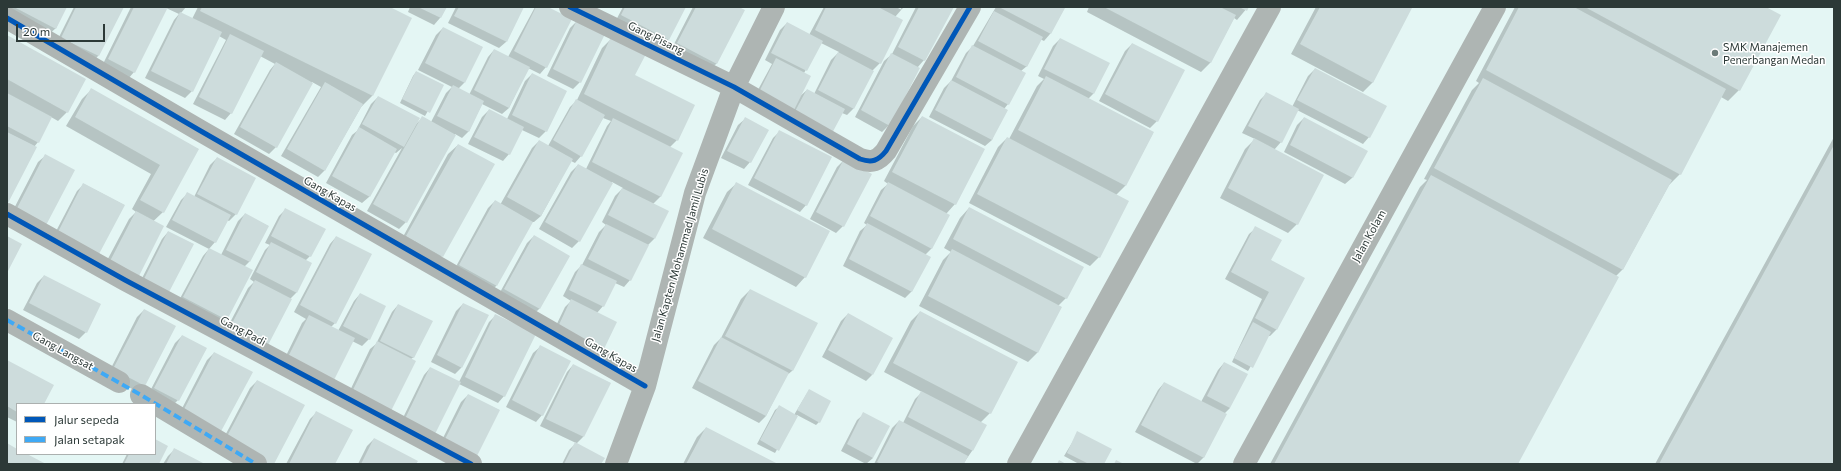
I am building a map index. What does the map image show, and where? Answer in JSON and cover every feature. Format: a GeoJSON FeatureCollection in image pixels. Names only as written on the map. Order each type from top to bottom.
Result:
{"type":"FeatureCollection","features":[{"type":"Feature","properties":{"kind":"street","name":"Gang Pisang"},"geometry":{"type":"LineString","coordinates":[[570,7],[734,87],[860,159],[873,161],[880,158],[886,151],[970,7]]}},
{"type":"Feature","properties":{"kind":"street","name":"Jalan Kapten Mohammad Jamil Lubis"},"geometry":{"type":"LineString","coordinates":[[616,464],[645,386],[695,193],[734,87],[774,7]]}},
{"type":"Feature","properties":{"kind":"street"},"geometry":{"type":"LineString","coordinates":[[1018,464],[1270,7]]}},
{"type":"Feature","properties":{"kind":"street","name":"Jalan Kolam"},"geometry":{"type":"LineString","coordinates":[[1244,464],[1495,7]]}},
{"type":"Feature","properties":{"kind":"street","name":"Gang Kapas"},"geometry":{"type":"LineString","coordinates":[[7,18],[645,386]]}},
{"type":"Feature","properties":{"kind":"street","name":"Gang Padi"},"geometry":{"type":"LineString","coordinates":[[7,214],[125,280],[471,464]]}},
{"type":"Feature","properties":{"kind":"street","name":"Gang Langsat"},"geometry":{"type":"LineString","coordinates":[[7,320],[119,382]]}},
{"type":"Feature","properties":{"kind":"street"},"geometry":{"type":"LineString","coordinates":[[141,395],[154,403]]}},
{"type":"Feature","properties":{"kind":"street"},"geometry":{"type":"LineString","coordinates":[[156,404],[256,464]]}},
{"type":"Feature","properties":{"kind":"building"},"geometry":{"type":"Polygon","coordinates":[[[14,7],[67,7],[56,29],[14,7]]]}},
{"type":"Feature","properties":{"kind":"building"},"geometry":{"type":"Polygon","coordinates":[[[76,7],[124,7],[99,56],[61,38],[76,7]]]}},
{"type":"Feature","properties":{"kind":"building"},"geometry":{"type":"Polygon","coordinates":[[[134,7],[168,7],[135,73],[108,59],[134,7]]]}},
{"type":"Feature","properties":{"kind":"building"},"geometry":{"type":"Polygon","coordinates":[[[202,7],[390,7],[412,18],[373,96],[200,11],[202,7]]]}},
{"type":"Feature","properties":{"kind":"building"},"geometry":{"type":"Polygon","coordinates":[[[418,7],[447,7],[441,18],[418,7]]]}},
{"type":"Feature","properties":{"kind":"building"},"geometry":{"type":"Polygon","coordinates":[[[459,7],[524,7],[507,42],[454,16],[459,7]]]}},
{"type":"Feature","properties":{"kind":"building"},"geometry":{"type":"Polygon","coordinates":[[[536,7],[548,7],[572,19],[547,68],[514,51],[536,7]]]}},
{"type":"Feature","properties":{"kind":"building"},"geometry":{"type":"Polygon","coordinates":[[[625,7],[686,7],[669,40],[621,15],[625,7]]]}},
{"type":"Feature","properties":{"kind":"building"},"geometry":{"type":"Polygon","coordinates":[[[696,7],[739,7],[745,10],[717,64],[677,43],[696,7]]]}},
{"type":"Feature","properties":{"kind":"building"},"geometry":{"type":"Polygon","coordinates":[[[826,7],[878,7],[903,20],[881,64],[815,30],[826,7]]]}},
{"type":"Feature","properties":{"kind":"building"},"geometry":{"type":"Polygon","coordinates":[[[919,7],[954,7],[925,61],[898,47],[919,7]]]}},
{"type":"Feature","properties":{"kind":"building"},"geometry":{"type":"Polygon","coordinates":[[[999,7],[1063,7],[1065,8],[1051,34],[999,7]]]}},
{"type":"Feature","properties":{"kind":"building"},"geometry":{"type":"Polygon","coordinates":[[[1104,7],[1220,7],[1236,15],[1211,63],[1104,7]]]}},
{"type":"Feature","properties":{"kind":"building"},"geometry":{"type":"Polygon","coordinates":[[[1239,7],[1249,7],[1247,11],[1239,7]]]}},
{"type":"Feature","properties":{"kind":"building"},"geometry":{"type":"Polygon","coordinates":[[[1320,7],[1412,8],[1373,83],[1300,44],[1320,7]]]}},
{"type":"Feature","properties":{"kind":"building"},"geometry":{"type":"Polygon","coordinates":[[[1519,7],[1574,7],[1726,89],[1681,175],[1486,70],[1519,7]]]}},
{"type":"Feature","properties":{"kind":"building","name":"SMK Manajemen Penerbangan Medan"},"geometry":{"type":"Polygon","coordinates":[[[1585,7],[1766,7],[1781,15],[1740,91],[1585,7]]]}},
{"type":"Feature","properties":{"kind":"building"},"geometry":{"type":"Polygon","coordinates":[[[994,11],[1043,37],[1027,67],[978,41],[994,11]]]}},
{"type":"Feature","properties":{"kind":"building"},"geometry":{"type":"Polygon","coordinates":[[[180,12],[222,32],[193,92],[151,71],[180,12]]]}},
{"type":"Feature","properties":{"kind":"building"},"geometry":{"type":"Polygon","coordinates":[[[577,20],[605,34],[581,83],[553,69],[577,20]]]}},
{"type":"Feature","properties":{"kind":"building"},"geometry":{"type":"Polygon","coordinates":[[[787,22],[823,41],[807,71],[771,53],[787,22]]]}},
{"type":"Feature","properties":{"kind":"building"},"geometry":{"type":"Polygon","coordinates":[[[443,27],[483,47],[465,83],[425,63],[443,27]]]}},
{"type":"Feature","properties":{"kind":"building"},"geometry":{"type":"Polygon","coordinates":[[[230,34],[264,51],[232,114],[199,97],[230,34]]]}},
{"type":"Feature","properties":{"kind":"building"},"geometry":{"type":"Polygon","coordinates":[[[7,35],[86,79],[68,113],[7,79],[7,35]]]}},
{"type":"Feature","properties":{"kind":"building"},"geometry":{"type":"Polygon","coordinates":[[[611,37],[646,54],[635,75],[695,105],[678,141],[584,94],[611,37]]]}},
{"type":"Feature","properties":{"kind":"building"},"geometry":{"type":"Polygon","coordinates":[[[1060,38],[1110,63],[1094,94],[1044,69],[1060,38]]]}},
{"type":"Feature","properties":{"kind":"building"},"geometry":{"type":"Polygon","coordinates":[[[1132,43],[1185,70],[1158,122],[1105,94],[1132,43]]]}},
{"type":"Feature","properties":{"kind":"building"},"geometry":{"type":"Polygon","coordinates":[[[972,45],[1026,73],[1009,105],[956,77],[972,45]]]}},
{"type":"Feature","properties":{"kind":"building"},"geometry":{"type":"Polygon","coordinates":[[[494,49],[530,67],[509,108],[474,90],[494,49]]]}},
{"type":"Feature","properties":{"kind":"building"},"geometry":{"type":"Polygon","coordinates":[[[838,52],[874,71],[854,109],[818,90],[838,52]]]}},
{"type":"Feature","properties":{"kind":"building"},"geometry":{"type":"Polygon","coordinates":[[[891,53],[920,68],[890,126],[861,110],[891,53]]]}},
{"type":"Feature","properties":{"kind":"building"},"geometry":{"type":"Polygon","coordinates":[[[776,58],[811,76],[794,110],[759,92],[776,58]]]}},
{"type":"Feature","properties":{"kind":"building"},"geometry":{"type":"Polygon","coordinates":[[[276,62],[313,83],[277,148],[240,127],[276,62]]]}},
{"type":"Feature","properties":{"kind":"building"},"geometry":{"type":"Polygon","coordinates":[[[1315,68],[1387,106],[1370,138],[1297,100],[1315,68]]]}},
{"type":"Feature","properties":{"kind":"building"},"geometry":{"type":"Polygon","coordinates":[[[416,71],[444,85],[430,113],[402,99],[416,71]]]}},
{"type":"Feature","properties":{"kind":"building"},"geometry":{"type":"Polygon","coordinates":[[[532,73],[567,91],[547,132],[512,115],[532,73]]]}},
{"type":"Feature","properties":{"kind":"building"},"geometry":{"type":"Polygon","coordinates":[[[1046,76],[1154,132],[1126,186],[1018,130],[1046,76]]]}},
{"type":"Feature","properties":{"kind":"building"},"geometry":{"type":"Polygon","coordinates":[[[1483,78],[1672,180],[1623,270],[1434,168],[1483,78]]]}},
{"type":"Feature","properties":{"kind":"building"},"geometry":{"type":"Polygon","coordinates":[[[951,80],[1008,110],[992,140],[935,110],[951,80]]]}},
{"type":"Feature","properties":{"kind":"building"},"geometry":{"type":"Polygon","coordinates":[[[325,82],[363,104],[325,171],[287,149],[325,82]]]}},
{"type":"Feature","properties":{"kind":"building"},"geometry":{"type":"Polygon","coordinates":[[[453,85],[484,101],[469,132],[437,116],[453,85]]]}},
{"type":"Feature","properties":{"kind":"building"},"geometry":{"type":"Polygon","coordinates":[[[91,88],[199,149],[164,213],[140,200],[160,165],[75,117],[91,88]]]}},
{"type":"Feature","properties":{"kind":"building"},"geometry":{"type":"Polygon","coordinates":[[[807,89],[845,109],[830,137],[792,117],[807,89]]]}},
{"type":"Feature","properties":{"kind":"building"},"geometry":{"type":"Polygon","coordinates":[[[1266,92],[1299,109],[1282,143],[1248,126],[1266,92]]]}},
{"type":"Feature","properties":{"kind":"building"},"geometry":{"type":"Polygon","coordinates":[[[7,93],[52,117],[39,143],[7,126],[7,93]]]}},
{"type":"Feature","properties":{"kind":"building"},"geometry":{"type":"Polygon","coordinates":[[[378,96],[420,118],[404,147],[362,124],[378,96]]]}},
{"type":"Feature","properties":{"kind":"building"},"geometry":{"type":"Polygon","coordinates":[[[576,99],[605,115],[582,157],[553,140],[576,99]]]}},
{"type":"Feature","properties":{"kind":"building"},"geometry":{"type":"Polygon","coordinates":[[[489,109],[524,127],[510,155],[474,137],[489,109]]]}},
{"type":"Feature","properties":{"kind":"building"},"geometry":{"type":"Polygon","coordinates":[[[422,116],[456,135],[407,223],[373,204],[422,116]]]}},
{"type":"Feature","properties":{"kind":"building"},"geometry":{"type":"Polygon","coordinates":[[[922,116],[985,149],[956,205],[892,172],[922,116]]]}},
{"type":"Feature","properties":{"kind":"building"},"geometry":{"type":"Polygon","coordinates":[[[745,117],[769,130],[751,163],[727,151],[745,117]]]}},
{"type":"Feature","properties":{"kind":"building"},"geometry":{"type":"Polygon","coordinates":[[[1304,117],[1368,151],[1353,178],[1290,145],[1304,117]]]}},
{"type":"Feature","properties":{"kind":"building"},"geometry":{"type":"Polygon","coordinates":[[[613,118],[683,153],[661,197],[592,162],[613,118]]]}},
{"type":"Feature","properties":{"kind":"building"},"geometry":{"type":"Polygon","coordinates":[[[359,127],[397,149],[370,197],[332,176],[359,127]]]}},
{"type":"Feature","properties":{"kind":"building"},"geometry":{"type":"Polygon","coordinates":[[[779,130],[832,157],[807,206],[754,178],[779,130]]]}},
{"type":"Feature","properties":{"kind":"building"},"geometry":{"type":"Polygon","coordinates":[[[7,132],[37,147],[7,205],[7,132]]]}},
{"type":"Feature","properties":{"kind":"building"},"geometry":{"type":"Polygon","coordinates":[[[1007,137],[1129,201],[1100,258],[977,194],[1007,137]]]}},
{"type":"Feature","properties":{"kind":"building"},"geometry":{"type":"Polygon","coordinates":[[[1254,138],[1324,175],[1298,225],[1228,188],[1254,138]]]}},
{"type":"Feature","properties":{"kind":"building"},"geometry":{"type":"Polygon","coordinates":[[[539,140],[573,159],[541,216],[507,197],[539,140]]]}},
{"type":"Feature","properties":{"kind":"building"},"geometry":{"type":"Polygon","coordinates":[[[458,144],[495,164],[443,257],[406,236],[458,144]]]}},
{"type":"Feature","properties":{"kind":"building"},"geometry":{"type":"Polygon","coordinates":[[[1834,145],[1834,464],[1659,464],[1834,145]]]}},
{"type":"Feature","properties":{"kind":"building"},"geometry":{"type":"Polygon","coordinates":[[[45,154],[75,170],[43,231],[13,216],[45,154]]]}},
{"type":"Feature","properties":{"kind":"building"},"geometry":{"type":"Polygon","coordinates":[[[217,157],[256,178],[237,215],[197,194],[217,157]]]}},
{"type":"Feature","properties":{"kind":"building"},"geometry":{"type":"Polygon","coordinates":[[[844,159],[872,174],[844,227],[816,212],[844,159]]]}},
{"type":"Feature","properties":{"kind":"building"},"geometry":{"type":"Polygon","coordinates":[[[578,164],[613,183],[580,242],[545,222],[578,164]]]}},
{"type":"Feature","properties":{"kind":"building"},"geometry":{"type":"Polygon","coordinates":[[[1431,175],[1619,277],[1518,464],[1274,464],[1431,175]]]}},
{"type":"Feature","properties":{"kind":"building"},"geometry":{"type":"Polygon","coordinates":[[[736,182],[830,231],[806,278],[712,229],[736,182]]]}},
{"type":"Feature","properties":{"kind":"building"},"geometry":{"type":"Polygon","coordinates":[[[888,182],[950,215],[932,249],[870,216],[888,182]]]}},
{"type":"Feature","properties":{"kind":"building"},"geometry":{"type":"Polygon","coordinates":[[[83,183],[125,205],[99,254],[58,232],[83,183]]]}},
{"type":"Feature","properties":{"kind":"building"},"geometry":{"type":"Polygon","coordinates":[[[622,188],[669,211],[655,239],[608,215],[622,188]]]}},
{"type":"Feature","properties":{"kind":"building"},"geometry":{"type":"Polygon","coordinates":[[[187,192],[231,215],[216,243],[172,220],[187,192]]]}},
{"type":"Feature","properties":{"kind":"building"},"geometry":{"type":"Polygon","coordinates":[[[495,200],[533,222],[497,286],[459,265],[495,200]]]}},
{"type":"Feature","properties":{"kind":"building"},"geometry":{"type":"Polygon","coordinates":[[[969,207],[1084,267],[1067,299],[953,239],[969,207]]]}},
{"type":"Feature","properties":{"kind":"building"},"geometry":{"type":"Polygon","coordinates":[[[285,208],[326,229],[311,257],[271,236],[285,208]]]}},
{"type":"Feature","properties":{"kind":"building"},"geometry":{"type":"Polygon","coordinates":[[[136,211],[164,226],[138,278],[109,263],[136,211]]]}},
{"type":"Feature","properties":{"kind":"building"},"geometry":{"type":"Polygon","coordinates":[[[245,213],[269,226],[250,262],[226,250],[245,213]]]}},
{"type":"Feature","properties":{"kind":"building"},"geometry":{"type":"Polygon","coordinates":[[[867,223],[931,257],[912,292],[849,259],[867,223]]]}},
{"type":"Feature","properties":{"kind":"building"},"geometry":{"type":"Polygon","coordinates":[[[606,224],[649,245],[631,281],[588,259],[606,224]]]}},
{"type":"Feature","properties":{"kind":"building"},"geometry":{"type":"Polygon","coordinates":[[[1255,226],[1282,240],[1271,260],[1305,278],[1277,330],[1255,318],[1269,292],[1231,272],[1255,226]]]}},
{"type":"Feature","properties":{"kind":"building"},"geometry":{"type":"Polygon","coordinates":[[[168,231],[194,244],[168,294],[143,281],[168,231]]]}},
{"type":"Feature","properties":{"kind":"building"},"geometry":{"type":"Polygon","coordinates":[[[534,235],[570,256],[540,309],[504,289],[534,235]]]}},
{"type":"Feature","properties":{"kind":"building"},"geometry":{"type":"Polygon","coordinates":[[[7,236],[22,244],[7,273],[7,236]]]}},
{"type":"Feature","properties":{"kind":"building"},"geometry":{"type":"Polygon","coordinates":[[[336,236],[372,254],[336,324],[300,305],[336,236]]]}},
{"type":"Feature","properties":{"kind":"building"},"geometry":{"type":"Polygon","coordinates":[[[271,242],[312,263],[297,293],[256,272],[271,242]]]}},
{"type":"Feature","properties":{"kind":"building"},"geometry":{"type":"Polygon","coordinates":[[[209,248],[253,270],[227,320],[183,297],[209,248]]]}},
{"type":"Feature","properties":{"kind":"building"},"geometry":{"type":"Polygon","coordinates":[[[952,249],[1062,307],[1038,353],[928,296],[952,249]]]}},
{"type":"Feature","properties":{"kind":"building"},"geometry":{"type":"Polygon","coordinates":[[[581,264],[617,281],[604,307],[569,290],[581,264]]]}},
{"type":"Feature","properties":{"kind":"building"},"geometry":{"type":"Polygon","coordinates":[[[44,275],[101,304],[87,333],[29,303],[44,275]]]}},
{"type":"Feature","properties":{"kind":"building"},"geometry":{"type":"Polygon","coordinates":[[[255,280],[292,299],[266,349],[229,329],[255,280]]]}},
{"type":"Feature","properties":{"kind":"building"},"geometry":{"type":"Polygon","coordinates":[[[750,289],[818,323],[793,371],[725,336],[750,289]]]}},
{"type":"Feature","properties":{"kind":"building"},"geometry":{"type":"Polygon","coordinates":[[[360,293],[386,306],[370,340],[343,326],[360,293]]]}},
{"type":"Feature","properties":{"kind":"building"},"geometry":{"type":"Polygon","coordinates":[[[571,299],[617,322],[603,351],[557,329],[571,299]]]}},
{"type":"Feature","properties":{"kind":"building"},"geometry":{"type":"Polygon","coordinates":[[[463,303],[489,315],[462,368],[437,355],[463,303]]]}},
{"type":"Feature","properties":{"kind":"building"},"geometry":{"type":"Polygon","coordinates":[[[398,304],[433,321],[414,358],[380,341],[398,304]]]}},
{"type":"Feature","properties":{"kind":"building"},"geometry":{"type":"Polygon","coordinates":[[[144,309],[176,326],[145,386],[113,369],[144,309]]]}},
{"type":"Feature","properties":{"kind":"building"},"geometry":{"type":"Polygon","coordinates":[[[920,311],[1018,362],[991,414],[893,363],[920,311]]]}},
{"type":"Feature","properties":{"kind":"building"},"geometry":{"type":"Polygon","coordinates":[[[848,313],[893,338],[873,375],[828,350],[848,313]]]}},
{"type":"Feature","properties":{"kind":"building"},"geometry":{"type":"Polygon","coordinates":[[[495,314],[536,334],[505,397],[465,377],[495,314]]]}},
{"type":"Feature","properties":{"kind":"building"},"geometry":{"type":"Polygon","coordinates":[[[309,315],[355,338],[331,386],[285,363],[309,315]]]}},
{"type":"Feature","properties":{"kind":"building"},"geometry":{"type":"Polygon","coordinates":[[[1253,322],[1271,332],[1253,368],[1234,358],[1253,322]]]}},
{"type":"Feature","properties":{"kind":"building"},"geometry":{"type":"Polygon","coordinates":[[[182,335],[207,348],[179,401],[154,388],[182,335]]]}},
{"type":"Feature","properties":{"kind":"building"},"geometry":{"type":"Polygon","coordinates":[[[721,337],[789,373],[766,416],[698,381],[721,337]]]}},
{"type":"Feature","properties":{"kind":"building"},"geometry":{"type":"Polygon","coordinates":[[[377,341],[416,361],[389,415],[350,396],[377,341]]]}},
{"type":"Feature","properties":{"kind":"building"},"geometry":{"type":"Polygon","coordinates":[[[540,345],[571,361],[543,416],[512,400],[540,345]]]}},
{"type":"Feature","properties":{"kind":"building"},"geometry":{"type":"Polygon","coordinates":[[[214,352],[253,372],[219,435],[181,415],[214,352]]]}},
{"type":"Feature","properties":{"kind":"building"},"geometry":{"type":"Polygon","coordinates":[[[7,360],[54,385],[45,403],[16,403],[16,411],[7,406],[7,360]]]}},
{"type":"Feature","properties":{"kind":"building"},"geometry":{"type":"Polygon","coordinates":[[[1224,362],[1248,374],[1230,408],[1207,396],[1224,362]]]}},
{"type":"Feature","properties":{"kind":"building"},"geometry":{"type":"Polygon","coordinates":[[[573,364],[611,383],[584,437],[546,419],[573,364]]]}},
{"type":"Feature","properties":{"kind":"building"},"geometry":{"type":"Polygon","coordinates":[[[430,367],[461,382],[432,440],[402,425],[430,367]]]}},
{"type":"Feature","properties":{"kind":"building"},"geometry":{"type":"Polygon","coordinates":[[[257,380],[305,405],[274,464],[265,464],[224,442],[257,380]]]}},
{"type":"Feature","properties":{"kind":"building"},"geometry":{"type":"Polygon","coordinates":[[[1164,382],[1227,414],[1204,458],[1141,425],[1164,382]]]}},
{"type":"Feature","properties":{"kind":"building"},"geometry":{"type":"Polygon","coordinates":[[[809,389],[831,401],[820,423],[797,410],[809,389]]]}},
{"type":"Feature","properties":{"kind":"building"},"geometry":{"type":"Polygon","coordinates":[[[921,391],[987,425],[973,451],[908,417],[921,391]]]}},
{"type":"Feature","properties":{"kind":"building"},"geometry":{"type":"Polygon","coordinates":[[[468,394],[500,410],[474,462],[442,445],[468,394]]]}},
{"type":"Feature","properties":{"kind":"building"},"geometry":{"type":"Polygon","coordinates":[[[779,405],[798,416],[779,451],[760,440],[779,405]]]}},
{"type":"Feature","properties":{"kind":"building"},"geometry":{"type":"Polygon","coordinates":[[[316,411],[353,430],[335,464],[289,464],[316,411]]]}},
{"type":"Feature","properties":{"kind":"building"},"geometry":{"type":"Polygon","coordinates":[[[863,412],[890,426],[873,458],[847,444],[863,412]]]}},
{"type":"Feature","properties":{"kind":"building"},"geometry":{"type":"Polygon","coordinates":[[[899,420],[968,456],[964,464],[881,464],[877,462],[899,420]]]}},
{"type":"Feature","properties":{"kind":"building"},"geometry":{"type":"Polygon","coordinates":[[[706,427],[778,464],[686,464],[706,427]]]}},
{"type":"Feature","properties":{"kind":"building"},"geometry":{"type":"Polygon","coordinates":[[[1077,431],[1112,449],[1104,464],[1089,464],[1067,453],[1077,431]]]}},
{"type":"Feature","properties":{"kind":"building"},"geometry":{"type":"Polygon","coordinates":[[[374,438],[418,461],[416,464],[361,464],[374,438]]]}},
{"type":"Feature","properties":{"kind":"building"},"geometry":{"type":"Polygon","coordinates":[[[156,440],[168,446],[159,464],[124,464],[128,455],[156,455],[156,440]]]}},
{"type":"Feature","properties":{"kind":"building"},"geometry":{"type":"Polygon","coordinates":[[[575,442],[605,458],[601,464],[564,464],[575,442]]]}},
{"type":"Feature","properties":{"kind":"building"},"geometry":{"type":"Polygon","coordinates":[[[7,443],[16,448],[16,455],[29,455],[46,464],[7,464],[7,443]]]}},
{"type":"Feature","properties":{"kind":"building"},"geometry":{"type":"Polygon","coordinates":[[[174,448],[205,464],[166,464],[174,448]]]}},
{"type":"Feature","properties":{"kind":"building"},"geometry":{"type":"Polygon","coordinates":[[[1059,460],[1066,464],[1057,464],[1059,460]]]}},
{"type":"Feature","properties":{"kind":"building"},"geometry":{"type":"Polygon","coordinates":[[[1116,460],[1124,464],[1114,464],[1116,460]]]}},
{"type":"Feature","properties":{"kind":"marked path"},"geometry":{"type":"LineString","coordinates":[[7,320],[154,403]]}},
{"type":"Feature","properties":{"kind":"marked path"},"geometry":{"type":"LineString","coordinates":[[156,404],[256,464]]}},
{"type":"Feature","properties":{"kind":"cycle path"},"geometry":{"type":"LineString","coordinates":[[570,7],[734,87],[860,159],[868,161],[877,159],[886,151],[970,7]]}},
{"type":"Feature","properties":{"kind":"cycle path"},"geometry":{"type":"LineString","coordinates":[[7,18],[645,386]]}},
{"type":"Feature","properties":{"kind":"cycle path"},"geometry":{"type":"LineString","coordinates":[[7,214],[125,280],[471,464]]}},
{"type":"Feature","properties":{"kind":"place","name":"SMK Manajemen Penerbangan Medan"},"geometry":{"type":"Point","coordinates":[1715,53]}}]}
